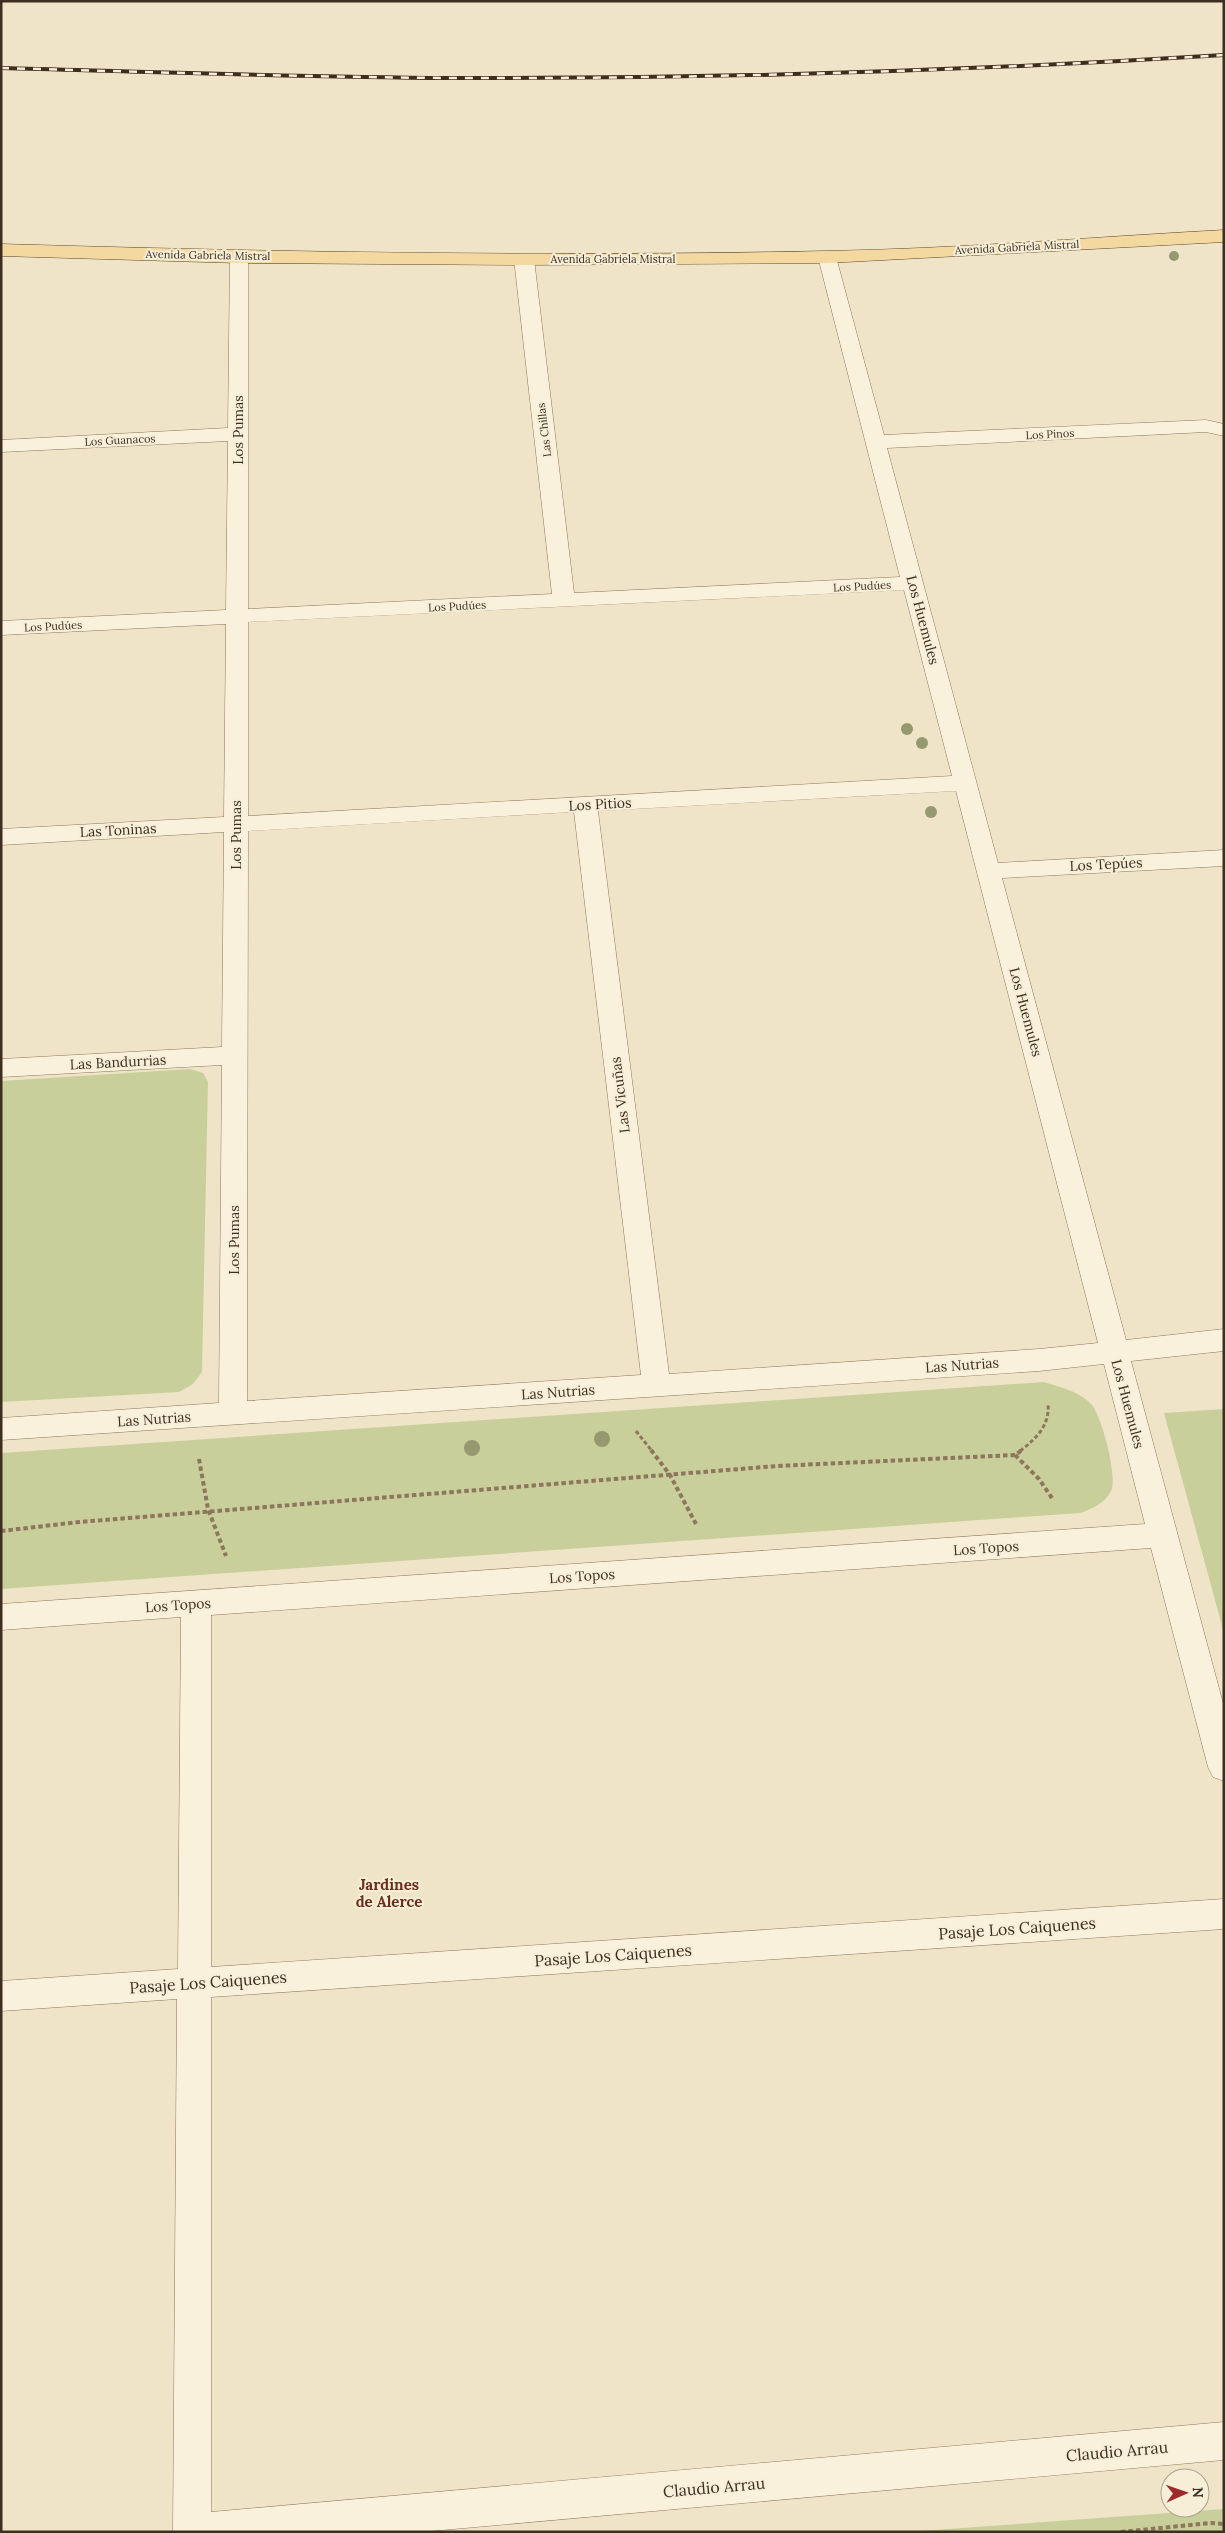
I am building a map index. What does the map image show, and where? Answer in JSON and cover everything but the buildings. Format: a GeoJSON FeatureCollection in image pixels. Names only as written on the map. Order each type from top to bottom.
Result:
{"type":"FeatureCollection","features":[{"type":"Feature","properties":{"kind":"main road","name":"Avenida Gabriela Mistral"},"geometry":{"type":"LineString","coordinates":[[1,250],[239,256],[524,259],[828,257],[1224,236]]}},
{"type":"Feature","properties":{"kind":"street","name":"Los Pumas"},"geometry":{"type":"LineString","coordinates":[[233,1414],[239,256]]}},
{"type":"Feature","properties":{"kind":"street","name":"Los Huemules"},"geometry":{"type":"LineString","coordinates":[[828,257],[1224,1767]]}},
{"type":"Feature","properties":{"kind":"street","name":"Las Chillas"},"geometry":{"type":"LineString","coordinates":[[524,259],[564,600]]}},
{"type":"Feature","properties":{"kind":"street","name":"Los Pinos"},"geometry":{"type":"LineString","coordinates":[[876,442],[1206,426],[1224,429]]}},
{"type":"Feature","properties":{"kind":"street","name":"Los Guanacos"},"geometry":{"type":"LineString","coordinates":[[1,446],[238,434]]}},
{"type":"Feature","properties":{"kind":"street","name":"Los Pudúes"},"geometry":{"type":"LineString","coordinates":[[1,628],[913,583]]}},
{"type":"Feature","properties":{"kind":"street","name":"Los Pitios"},"geometry":{"type":"LineString","coordinates":[[236,824],[965,783]]}},
{"type":"Feature","properties":{"kind":"street","name":"Las Vicuñas"},"geometry":{"type":"LineString","coordinates":[[585,804],[656,1385]]}},
{"type":"Feature","properties":{"kind":"street","name":"Las Toninas"},"geometry":{"type":"LineString","coordinates":[[1,836],[236,824]]}},
{"type":"Feature","properties":{"kind":"street","name":"Los Tepúes"},"geometry":{"type":"LineString","coordinates":[[989,871],[1224,858]]}},
{"type":"Feature","properties":{"kind":"street","name":"Las Bandurrias"},"geometry":{"type":"LineString","coordinates":[[1,1068],[235,1055]]}},
{"type":"Feature","properties":{"kind":"street","name":"Las Nutrias"},"geometry":{"type":"LineString","coordinates":[[1,1429],[1039,1360],[1224,1340]]}},
{"type":"Feature","properties":{"kind":"street","name":"Los Topos"},"geometry":{"type":"LineString","coordinates":[[1,1617],[1163,1535]]}},
{"type":"Feature","properties":{"kind":"street"},"geometry":{"type":"LineString","coordinates":[[192,2532],[196,1603]]}},
{"type":"Feature","properties":{"kind":"street","name":"Pasaje Los Caiquenes"},"geometry":{"type":"LineString","coordinates":[[1,1996],[1224,1914]]}},
{"type":"Feature","properties":{"kind":"street","name":"Claudio Arrau"},"geometry":{"type":"LineString","coordinates":[[204,2532],[1224,2441]]}},
{"type":"Feature","properties":{"kind":"path"},"geometry":{"type":"LineString","coordinates":[[1,1531],[79,1522],[670,1475],[909,1458],[1015,1455],[1032,1443],[1045,1427],[1050,1411],[1039,1360]]}},
{"type":"Feature","properties":{"kind":"path"},"geometry":{"type":"LineString","coordinates":[[602,1389],[670,1475],[718,1567]]}},
{"type":"Feature","properties":{"kind":"path"},"geometry":{"type":"LineString","coordinates":[[196,1416],[199,1464],[208,1513],[216,1535],[247,1600]]}},
{"type":"Feature","properties":{"kind":"path"},"geometry":{"type":"LineString","coordinates":[[1121,2532],[1224,2524]]}},
{"type":"Feature","properties":{"kind":"green space"},"geometry":{"type":"Polygon","coordinates":[[[190,1069],[203,1073],[208,1082],[202,1372],[193,1384],[179,1392],[1,1402],[1,1081],[190,1069]]]}},
{"type":"Feature","properties":{"kind":"green space"},"geometry":{"type":"Polygon","coordinates":[[[1044,1382],[1070,1390],[1092,1405],[1100,1422],[1108,1448],[1113,1484],[1111,1491],[1098,1505],[1080,1513],[1,1589],[1,1453],[1044,1382]]]}},
{"type":"Feature","properties":{"kind":"green space"},"geometry":{"type":"Polygon","coordinates":[[[1224,1409],[1224,1633],[1164,1413],[1224,1409]]]}},
{"type":"Feature","properties":{"kind":"green space"},"geometry":{"type":"Polygon","coordinates":[[[1224,2509],[1224,2532],[906,2532],[1160,2514],[1160,2518],[1210,2518],[1210,2510],[1224,2509]]]}},
{"type":"Feature","properties":{"kind":"railway"},"geometry":{"type":"LineString","coordinates":[[1,68],[394,77],[644,77],[934,70],[1224,55]]}},
{"type":"Feature","properties":{"kind":"district","name":"Jardines de Alerce"},"geometry":{"type":"Point","coordinates":[389,1894]}}]}
